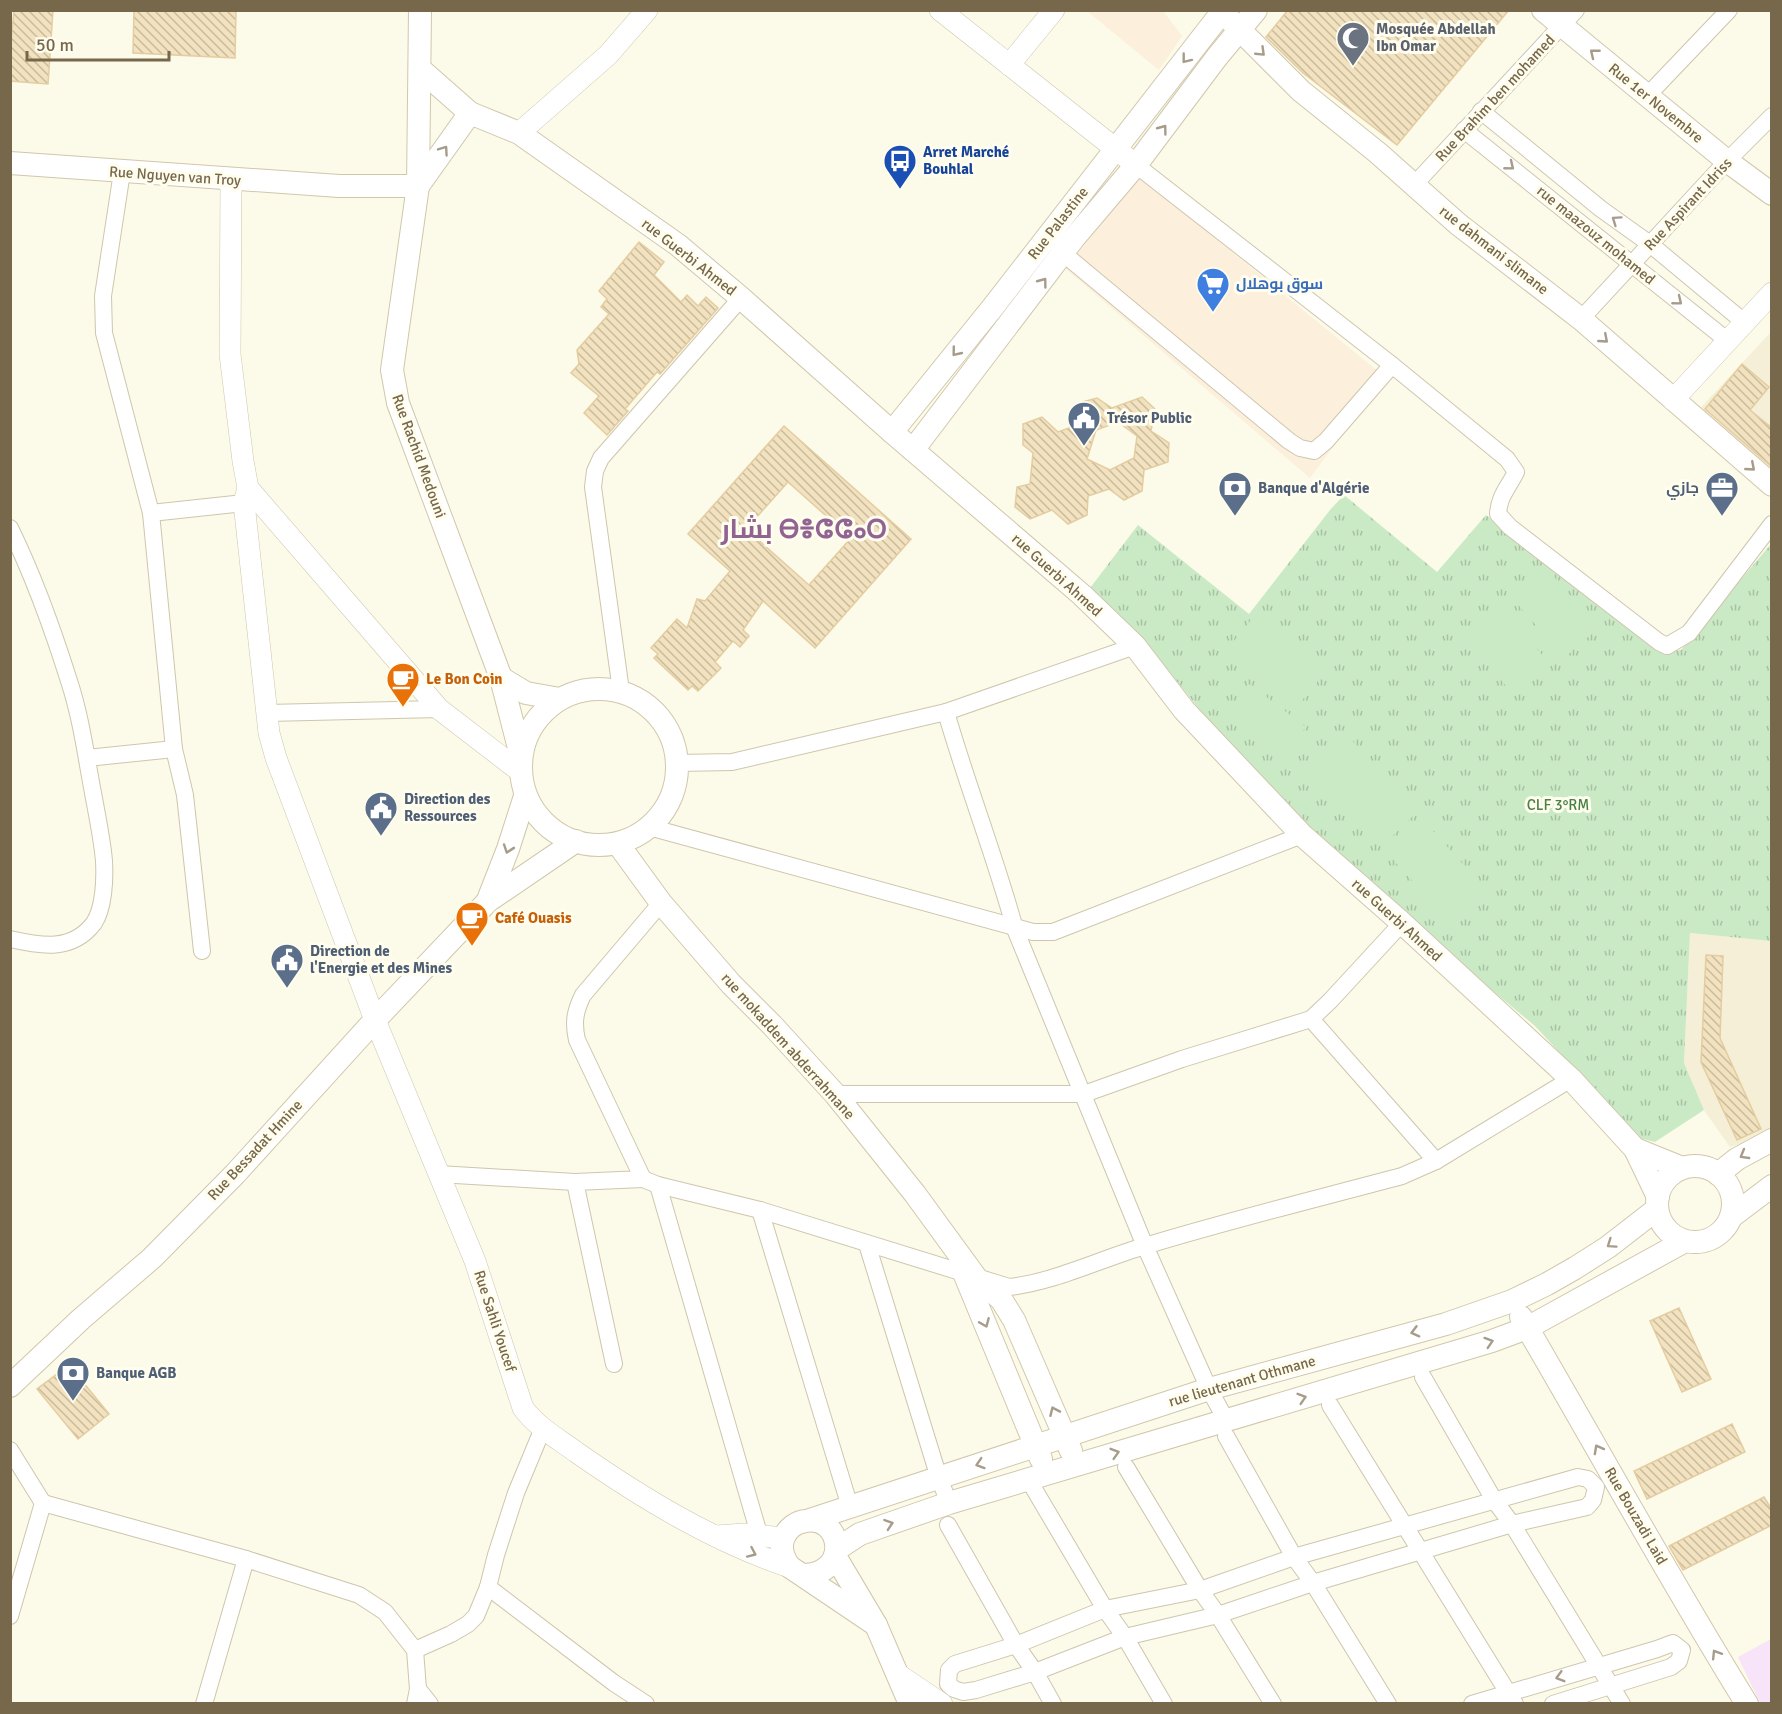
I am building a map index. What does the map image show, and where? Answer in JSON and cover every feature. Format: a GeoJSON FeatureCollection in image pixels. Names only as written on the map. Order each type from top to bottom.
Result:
{"type":"FeatureCollection","features":[{"type":"Feature","properties":{"kind":"main road","name":"Rue Palastine"},"geometry":{"type":"LineString","coordinates":[[913,450],[1074,238],[1136,165],[1256,10]]}},
{"type":"Feature","properties":{"kind":"main road","name":"Rue 1er Novembre"},"geometry":{"type":"LineString","coordinates":[[1543,10],[1569,18],[1647,96],[1772,194]]}},
{"type":"Feature","properties":{"kind":"main road","name":"Rue Palastine"},"geometry":{"type":"LineString","coordinates":[[892,432],[1116,150],[1221,11]]}},
{"type":"Feature","properties":{"kind":"main road","name":"rue dahmani slimane"},"geometry":{"type":"LineString","coordinates":[[1221,11],[1301,91],[1378,153],[1458,224],[1581,319],[1772,485]]}},
{"type":"Feature","properties":{"kind":"main road","name":"Rue Rachid Medouni"},"geometry":{"type":"LineString","coordinates":[[420,14],[418,186],[392,370],[393,385],[501,678],[521,764]]}},
{"type":"Feature","properties":{"kind":"main road","name":"rue Guerbi Ahmed"},"geometry":{"type":"LineString","coordinates":[[420,69],[470,113],[519,133],[678,245],[1082,595],[1135,646],[1184,710],[1302,835],[1402,923],[1571,1079],[1635,1149]]}},
{"type":"Feature","properties":{"kind":"main road"},"geometry":{"type":"LineString","coordinates":[[418,186],[470,113]]}},
{"type":"Feature","properties":{"kind":"main road","name":"Rue Nguyen van Troy"},"geometry":{"type":"LineString","coordinates":[[10,163],[231,180],[339,186],[418,186]]}},
{"type":"Feature","properties":{"kind":"main road"},"geometry":{"type":"LineString","coordinates":[[501,678],[526,693],[560,699]]}},
{"type":"Feature","properties":{"kind":"main road"},"geometry":{"type":"LineString","coordinates":[[600,688],[621,691],[639,699],[654,711],[666,726],[674,744],[678,763],[676,784],[669,803],[640,835],[618,844],[588,845],[560,836],[537,816],[525,796],[521,764],[528,733],[542,714],[560,699],[579,691],[600,688]]}},
{"type":"Feature","properties":{"kind":"main road","name":"Rue Bessadat Hmine"},"geometry":{"type":"LineString","coordinates":[[488,901],[525,796]]}},
{"type":"Feature","properties":{"kind":"main road","name":"Rue Bessadat Hmine"},"geometry":{"type":"LineString","coordinates":[[10,1386],[81,1319],[152,1258],[235,1174],[375,1020],[488,901],[576,841]]}},
{"type":"Feature","properties":{"kind":"main road","name":"rue mokaddem abderrahmane"},"geometry":{"type":"LineString","coordinates":[[618,844],[662,903],[731,984],[835,1094],[956,1249],[971,1276],[1036,1446],[1040,1481]]}},
{"type":"Feature","properties":{"kind":"main road"},"geometry":{"type":"LineString","coordinates":[[1718,1174],[1737,1159],[1772,1140]]}},
{"type":"Feature","properties":{"kind":"main road"},"geometry":{"type":"LineString","coordinates":[[1635,1149],[1682,1168]]}},
{"type":"Feature","properties":{"kind":"main road"},"geometry":{"type":"LineString","coordinates":[[1635,1149],[1658,1203]]}},
{"type":"Feature","properties":{"kind":"main road"},"geometry":{"type":"LineString","coordinates":[[1706,1167],[1718,1174],[1725,1180],[1733,1198],[1731,1217],[1726,1228],[1718,1236],[1708,1241],[1696,1243],[1685,1241],[1669,1233],[1659,1218],[1658,1203],[1662,1185],[1682,1168],[1706,1167]]}},
{"type":"Feature","properties":{"kind":"main road"},"geometry":{"type":"LineString","coordinates":[[1731,1217],[1772,1186]]}},
{"type":"Feature","properties":{"kind":"main road","name":"rue lieutenant Othmane"},"geometry":{"type":"LineString","coordinates":[[810,1520],[1209,1389],[1446,1324],[1512,1301],[1583,1263],[1632,1230],[1658,1203]]}},
{"type":"Feature","properties":{"kind":"main road"},"geometry":{"type":"LineString","coordinates":[[797,1571],[814,1575],[823,1571],[831,1565],[836,1553],[860,1534],[949,1514],[1040,1481],[1077,1464],[1226,1428],[1527,1328],[1685,1241]]}},
{"type":"Feature","properties":{"kind":"main road"},"geometry":{"type":"LineString","coordinates":[[971,1276],[1001,1299],[1014,1320],[1077,1464]]}},
{"type":"Feature","properties":{"kind":"main road","name":"Rue Bouzadi Laid"},"geometry":{"type":"LineString","coordinates":[[1512,1301],[1576,1408],[1696,1622],[1747,1704]]}},
{"type":"Feature","properties":{"kind":"main road"},"geometry":{"type":"LineString","coordinates":[[876,1625],[797,1571],[784,1559],[781,1548],[783,1538],[790,1528],[799,1522],[810,1520],[830,1529],[835,1539],[836,1553],[876,1625],[910,1704]]}},
{"type":"Feature","properties":{"kind":"street"},"geometry":{"type":"LineString","coordinates":[[519,133],[608,54],[647,10]]}},
{"type":"Feature","properties":{"kind":"street"},"geometry":{"type":"LineString","coordinates":[[940,10],[1392,365],[1507,459],[1516,472],[1503,491],[1498,514],[1510,527],[1659,642],[1667,646],[1689,633],[1772,524]]}},
{"type":"Feature","properties":{"kind":"street"},"geometry":{"type":"LineString","coordinates":[[1009,65],[1054,10]]}},
{"type":"Feature","properties":{"kind":"street"},"geometry":{"type":"LineString","coordinates":[[1647,96],[1729,10]]}},
{"type":"Feature","properties":{"kind":"street","name":"Rue Brahim ben mohamed"},"geometry":{"type":"LineString","coordinates":[[1414,185],[1569,18]]}},
{"type":"Feature","properties":{"kind":"street","name":"rue maazouz mohamed"},"geometry":{"type":"LineString","coordinates":[[1481,111],[1601,209],[1650,244],[1744,322]]}},
{"type":"Feature","properties":{"kind":"street","name":"Rue Aspirant Idriss"},"geometry":{"type":"LineString","coordinates":[[1581,319],[1727,161],[1772,116]]}},
{"type":"Feature","properties":{"kind":"street","name":"rue maazouz mohamed"},"geometry":{"type":"LineString","coordinates":[[1464,130],[1728,341]]}},
{"type":"Feature","properties":{"kind":"street"},"geometry":{"type":"LineString","coordinates":[[122,172],[103,296],[104,333],[151,513],[174,749],[185,795],[202,951]]}},
{"type":"Feature","properties":{"kind":"street","name":"Rue Sahli Youcef"},"geometry":{"type":"LineString","coordinates":[[231,180],[230,354],[243,461],[269,734],[276,759],[375,1020],[475,1261],[523,1408],[530,1418],[543,1428],[609,1474],[716,1536],[797,1571]]}},
{"type":"Feature","properties":{"kind":"street"},"geometry":{"type":"LineString","coordinates":[[1048,235],[1064,254],[1300,448],[1314,451],[1326,441],[1392,365]]}},
{"type":"Feature","properties":{"kind":"street"},"geometry":{"type":"LineString","coordinates":[[1673,400],[1772,293]]}},
{"type":"Feature","properties":{"kind":"street"},"geometry":{"type":"LineString","coordinates":[[621,691],[593,487],[595,471],[601,458],[741,298]]}},
{"type":"Feature","properties":{"kind":"street"},"geometry":{"type":"LineString","coordinates":[[151,513],[246,496],[439,709],[521,764]]}},
{"type":"Feature","properties":{"kind":"street"},"geometry":{"type":"LineString","coordinates":[[10,528],[48,617],[70,684],[87,758],[104,861],[104,895],[95,922],[78,938],[63,945],[40,946],[10,939]]}},
{"type":"Feature","properties":{"kind":"street"},"geometry":{"type":"LineString","coordinates":[[678,763],[732,762],[946,712],[1135,646]]}},
{"type":"Feature","properties":{"kind":"street"},"geometry":{"type":"LineString","coordinates":[[267,713],[439,709]]}},
{"type":"Feature","properties":{"kind":"street"},"geometry":{"type":"LineString","coordinates":[[946,712],[965,777],[1000,874],[1016,929],[1145,1246],[1226,1428],[1294,1557],[1313,1583],[1388,1704]]}},
{"type":"Feature","properties":{"kind":"street"},"geometry":{"type":"LineString","coordinates":[[87,758],[174,749]]}},
{"type":"Feature","properties":{"kind":"street"},"geometry":{"type":"LineString","coordinates":[[649,827],[1033,932],[1053,932],[1302,835]]}},
{"type":"Feature","properties":{"kind":"street"},"geometry":{"type":"LineString","coordinates":[[662,903],[583,995],[577,1007],[574,1024],[577,1040],[651,1182],[759,1534]]}},
{"type":"Feature","properties":{"kind":"street"},"geometry":{"type":"LineString","coordinates":[[835,1094],[1084,1094],[1182,1059],[1311,1019],[1402,923]]}},
{"type":"Feature","properties":{"kind":"street"},"geometry":{"type":"LineString","coordinates":[[1311,1019],[1436,1161]]}},
{"type":"Feature","properties":{"kind":"street"},"geometry":{"type":"LineString","coordinates":[[438,1174],[575,1182],[651,1182],[760,1210],[1009,1287],[1024,1286],[1145,1246],[1402,1176],[1436,1161],[1571,1079]]}},
{"type":"Feature","properties":{"kind":"street"},"geometry":{"type":"LineString","coordinates":[[575,1182],[614,1364]]}},
{"type":"Feature","properties":{"kind":"street"},"geometry":{"type":"LineString","coordinates":[[760,1210],[850,1507]]}},
{"type":"Feature","properties":{"kind":"street"},"geometry":{"type":"LineString","coordinates":[[867,1244],[949,1514],[1016,1645],[1053,1704]]}},
{"type":"Feature","properties":{"kind":"street"},"geometry":{"type":"LineString","coordinates":[[1423,1377],[1494,1500],[1512,1524],[1622,1704]]}},
{"type":"Feature","properties":{"kind":"street"},"geometry":{"type":"LineString","coordinates":[[1330,1405],[1512,1698]]}},
{"type":"Feature","properties":{"kind":"street"},"geometry":{"type":"LineString","coordinates":[[415,1650],[468,1624],[476,1616],[488,1587],[516,1493],[543,1428]]}},
{"type":"Feature","properties":{"kind":"street"},"geometry":{"type":"LineString","coordinates":[[10,1450],[43,1503],[246,1559],[359,1595],[385,1612],[415,1650],[416,1696],[430,1704]]}},
{"type":"Feature","properties":{"kind":"street"},"geometry":{"type":"LineString","coordinates":[[1126,1467],[1200,1590],[1273,1704]]}},
{"type":"Feature","properties":{"kind":"street"},"geometry":{"type":"LineString","coordinates":[[1578,1477],[1588,1479],[1596,1487],[1593,1500],[1587,1507],[1512,1524],[1313,1583],[1218,1615],[1125,1637],[1035,1672],[976,1690],[963,1692],[948,1684],[948,1670],[954,1664],[1016,1645],[1105,1609],[1200,1590],[1294,1557],[1578,1477]]}},
{"type":"Feature","properties":{"kind":"street"},"geometry":{"type":"LineString","coordinates":[[1040,1481],[1105,1609],[1125,1637],[1164,1704]]}},
{"type":"Feature","properties":{"kind":"street"},"geometry":{"type":"LineString","coordinates":[[10,1616],[43,1503]]}},
{"type":"Feature","properties":{"kind":"street"},"geometry":{"type":"LineString","coordinates":[[716,1536],[759,1534],[783,1538]]}},
{"type":"Feature","properties":{"kind":"street"},"geometry":{"type":"LineString","coordinates":[[204,1704],[246,1559]]}},
{"type":"Feature","properties":{"kind":"street"},"geometry":{"type":"LineString","coordinates":[[488,1587],[614,1683],[646,1704]]}},
{"type":"Feature","properties":{"kind":"street"},"geometry":{"type":"LineString","coordinates":[[1472,1704],[1512,1698],[1600,1665],[1667,1644],[1673,1643],[1682,1650],[1679,1661],[1671,1667],[1553,1704]]}},
{"type":"Feature","properties":{"kind":"street"},"geometry":{"type":"LineString","coordinates":[[899,1675],[942,1704]]}},
{"type":"Feature","properties":{"kind":"shaded area"},"geometry":{"type":"Polygon","coordinates":[[[1087,11],[1163,11],[1182,36],[1159,70],[1087,11]]]}},
{"type":"Feature","properties":{"kind":"shaded area","name":"سوق بوهلال"},"geometry":{"type":"Polygon","coordinates":[[[1138,175],[1385,377],[1310,478],[1066,269],[1138,175]]]}},
{"type":"Feature","properties":{"kind":"shaded area"},"geometry":{"type":"Polygon","coordinates":[[[1771,332],[1771,481],[1692,417],[1771,332]]]}},
{"type":"Feature","properties":{"kind":"shaded area"},"geometry":{"type":"Polygon","coordinates":[[[1690,933],[1771,941],[1771,1128],[1753,1140],[1730,1147],[1704,1110],[1684,1063],[1690,933]]]}},
{"type":"Feature","properties":{"kind":"shaded area"},"geometry":{"type":"Polygon","coordinates":[[[1771,1639],[1771,1703],[1760,1703],[1738,1657],[1771,1639]]]}},
{"type":"Feature","properties":{"kind":"green space","name":"CLF 3°RM"},"geometry":{"type":"Polygon","coordinates":[[[1344,495],[1437,572],[1486,515],[1659,651],[1681,650],[1771,544],[1771,941],[1690,933],[1684,1063],[1704,1110],[1655,1142],[1639,1138],[1535,1026],[1356,877],[1250,772],[1138,633],[1090,588],[1138,525],[1249,614],[1344,495]]]}},
{"type":"Feature","properties":{"kind":"green space"},"geometry":{"type":"Polygon","coordinates":[[[1549,571],[1598,628],[1564,658],[1515,601],[1549,571]]]}},
{"type":"Feature","properties":{"kind":"green space"},"geometry":{"type":"Polygon","coordinates":[[[1499,607],[1543,656],[1507,687],[1464,638],[1499,607]]]}},
{"type":"Feature","properties":{"kind":"green space"},"geometry":{"type":"Polygon","coordinates":[[[1260,609],[1330,666],[1295,709],[1225,652],[1260,609]]]}},
{"type":"Feature","properties":{"kind":"green space"},"geometry":{"type":"Polygon","coordinates":[[[1249,684],[1306,727],[1279,762],[1224,716],[1249,684]]]}},
{"type":"Feature","properties":{"kind":"green space"},"geometry":{"type":"Polygon","coordinates":[[[1350,738],[1416,813],[1381,847],[1314,772],[1350,738]]]}},
{"type":"Feature","properties":{"kind":"green space"},"geometry":{"type":"Polygon","coordinates":[[[1424,821],[1491,895],[1454,927],[1388,854],[1424,821]]]}},
{"type":"Feature","properties":{"kind":"building"},"geometry":{"type":"Polygon","coordinates":[[[14,10],[53,10],[48,84],[10,81],[14,10]]]}},
{"type":"Feature","properties":{"kind":"building"},"geometry":{"type":"Polygon","coordinates":[[[134,10],[236,10],[235,58],[133,53],[134,10]]]}},
{"type":"Feature","properties":{"kind":"building","name":"Mosquée Abdellah Ibn Omar"},"geometry":{"type":"Polygon","coordinates":[[[1288,10],[1509,10],[1397,145],[1303,73],[1266,37],[1288,10]]]}},
{"type":"Feature","properties":{"kind":"building"},"geometry":{"type":"Polygon","coordinates":[[[639,242],[664,262],[654,275],[681,302],[687,295],[698,306],[706,297],[718,308],[660,374],[657,372],[625,409],[628,411],[607,435],[584,413],[599,396],[571,373],[579,364],[577,350],[609,314],[601,307],[607,299],[599,291],[639,242]]]}},
{"type":"Feature","properties":{"kind":"building"},"geometry":{"type":"Polygon","coordinates":[[[1742,364],[1769,387],[1750,410],[1772,428],[1772,467],[1705,409],[1742,364]]]}},
{"type":"Feature","properties":{"kind":"building"},"geometry":{"type":"Polygon","coordinates":[[[1142,397],[1155,409],[1151,431],[1169,443],[1168,462],[1144,470],[1142,491],[1124,500],[1109,489],[1088,496],[1087,515],[1068,524],[1052,510],[1030,519],[1015,507],[1017,487],[1030,484],[1033,453],[1023,445],[1023,424],[1042,417],[1058,432],[1080,424],[1082,402],[1097,398],[1112,408],[1142,397]],[[1118,422],[1096,430],[1087,459],[1110,470],[1134,458],[1137,436],[1118,422]]]}},
{"type":"Feature","properties":{"kind":"building"},"geometry":{"type":"Polygon","coordinates":[[[784,426],[911,539],[815,648],[763,601],[743,630],[749,636],[740,647],[733,641],[715,662],[721,668],[698,691],[692,686],[688,690],[654,658],[658,654],[651,648],[677,619],[687,628],[697,599],[705,601],[730,571],[688,534],[784,426]],[[788,482],[746,529],[809,585],[851,538],[788,482]]]}},
{"type":"Feature","properties":{"kind":"building"},"geometry":{"type":"Polygon","coordinates":[[[1706,955],[1723,956],[1720,1038],[1761,1129],[1737,1140],[1701,1062],[1706,955]]]}},
{"type":"Feature","properties":{"kind":"building"},"geometry":{"type":"Polygon","coordinates":[[[1679,1308],[1711,1379],[1682,1392],[1650,1321],[1679,1308]]]}},
{"type":"Feature","properties":{"kind":"building","name":"Banque AGB"},"geometry":{"type":"Polygon","coordinates":[[[69,1365],[109,1414],[78,1439],[37,1389],[69,1365]]]}},
{"type":"Feature","properties":{"kind":"building"},"geometry":{"type":"Polygon","coordinates":[[[1732,1424],[1745,1452],[1647,1499],[1634,1471],[1732,1424]]]}},
{"type":"Feature","properties":{"kind":"building"},"geometry":{"type":"Polygon","coordinates":[[[1764,1497],[1772,1510],[1772,1525],[1683,1570],[1669,1546],[1764,1497]]]}},
{"type":"Feature","properties":{"kind":"place","name":"Mosquée Abdellah Ibn Omar"},"geometry":{"type":"Point","coordinates":[1353,67]}},
{"type":"Feature","properties":{"kind":"place","name":"Arret Marché Bouhlal"},"geometry":{"type":"Point","coordinates":[900,190]}},
{"type":"Feature","properties":{"kind":"place","name":"سوق بوهلال"},"geometry":{"type":"Point","coordinates":[1213,313]}},
{"type":"Feature","properties":{"kind":"place","name":"Trésor Public"},"geometry":{"type":"Point","coordinates":[1084,447]}},
{"type":"Feature","properties":{"kind":"place","name":"Banque d'Algérie"},"geometry":{"type":"Point","coordinates":[1235,517]}},
{"type":"Feature","properties":{"kind":"place","name":"جازي"},"geometry":{"type":"Point","coordinates":[1722,517]}},
{"type":"Feature","properties":{"kind":"place","name":"Le Bon Coin"},"geometry":{"type":"Point","coordinates":[403,708]}},
{"type":"Feature","properties":{"kind":"place","name":"Direction des Ressources"},"geometry":{"type":"Point","coordinates":[381,837]}},
{"type":"Feature","properties":{"kind":"place","name":"Café Ouasis"},"geometry":{"type":"Point","coordinates":[472,947]}},
{"type":"Feature","properties":{"kind":"place","name":"Direction de l'Energie et des Mines"},"geometry":{"type":"Point","coordinates":[287,989]}},
{"type":"Feature","properties":{"kind":"place","name":"Banque AGB"},"geometry":{"type":"Point","coordinates":[73,1402]}},
{"type":"Feature","properties":{"kind":"district","name":"بشار ⴱⴻⵛⵛⴰⵔ"},"geometry":{"type":"Point","coordinates":[804,529]}}]}
